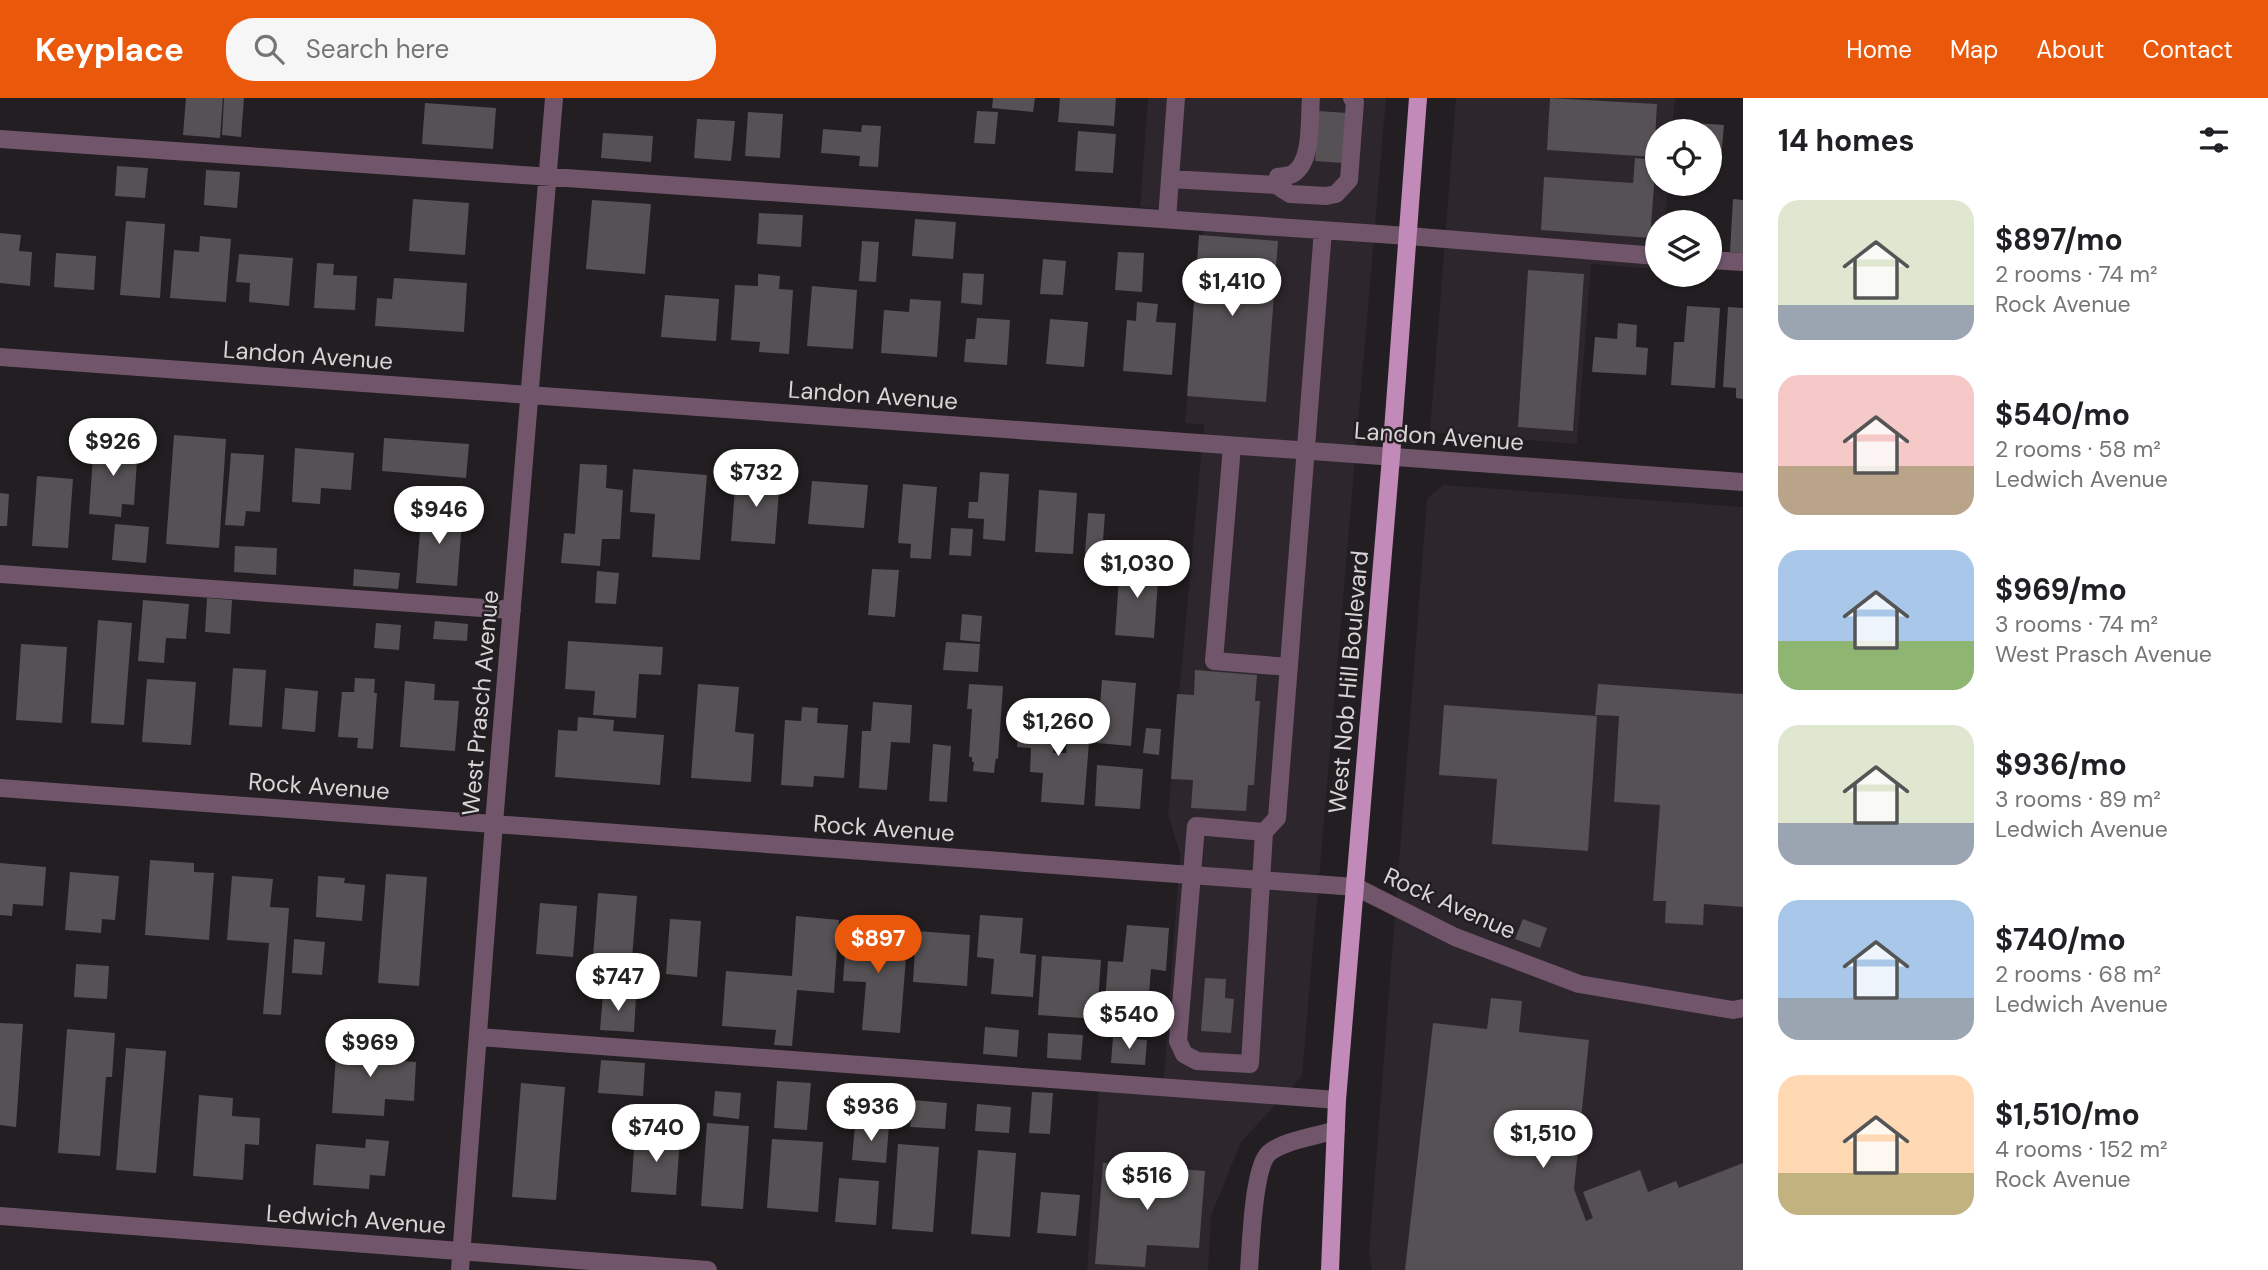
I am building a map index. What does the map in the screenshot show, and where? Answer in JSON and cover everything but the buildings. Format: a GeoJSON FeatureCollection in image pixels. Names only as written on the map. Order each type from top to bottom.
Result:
{"type":"FeatureCollection","features":[{"type":"Feature","properties":{"kind":"main road","name":"West Nob Hill Boulevard"},"geometry":{"type":"LineString","coordinates":[[1330,1270],[1337,1100],[1418,98]]}},
{"type":"Feature","properties":{"kind":"street","name":"West Prasch Avenue"},"geometry":{"type":"LineString","coordinates":[[460,1270],[554,98]]}},
{"type":"Feature","properties":{"kind":"street"},"geometry":{"type":"LineString","coordinates":[[1167,219],[1176,98]]}},
{"type":"Feature","properties":{"kind":"street"},"geometry":{"type":"LineString","coordinates":[[1276,185],[1278,177],[1294,174],[1307,155],[1311,98]]}},
{"type":"Feature","properties":{"kind":"street"},"geometry":{"type":"LineString","coordinates":[[1170,179],[1276,185],[1290,194],[1336,194],[1349,180],[1355,102],[1352,98]]}},
{"type":"Feature","properties":{"kind":"street"},"geometry":{"type":"LineString","coordinates":[[0,139],[1323,230],[1645,255]]}},
{"type":"Feature","properties":{"kind":"street"},"geometry":{"type":"LineString","coordinates":[[1264,832],[1196,826],[1178,1041],[1184,1054],[1197,1061],[1250,1064],[1264,832],[1277,818],[1323,230]]}},
{"type":"Feature","properties":{"kind":"street"},"geometry":{"type":"LineString","coordinates":[[1722,261],[1743,262]]}},
{"type":"Feature","properties":{"kind":"street","name":"Landon Avenue"},"geometry":{"type":"LineString","coordinates":[[0,357],[1743,482]]}},
{"type":"Feature","properties":{"kind":"street"},"geometry":{"type":"LineString","coordinates":[[1232,446],[1214,661],[1289,667]]}},
{"type":"Feature","properties":{"kind":"street"},"geometry":{"type":"LineString","coordinates":[[0,574],[512,610]]}},
{"type":"Feature","properties":{"kind":"street","name":"Rock Avenue"},"geometry":{"type":"LineString","coordinates":[[0,788],[1356,887],[1455,937],[1578,984],[1733,1010],[1743,1008]]}},
{"type":"Feature","properties":{"kind":"street"},"geometry":{"type":"LineString","coordinates":[[478,1037],[1337,1100]]}},
{"type":"Feature","properties":{"kind":"street"},"geometry":{"type":"LineString","coordinates":[[1249,1270],[1258,1169],[1267,1154],[1277,1147],[1336,1130]]}},
{"type":"Feature","properties":{"kind":"street","name":"Ledwich Avenue"},"geometry":{"type":"LineString","coordinates":[[0,1216],[708,1270]]}},
{"type":"Feature","properties":{"kind":"shaded area"},"geometry":{"type":"Polygon","coordinates":[[[1148,98],[1386,98],[1302,1076],[1241,1142],[1211,1216],[1208,1270],[1087,1270],[1099,1087],[1163,1092],[1180,854],[1168,814],[1204,425],[1185,423],[1205,213],[1140,207],[1148,98]]]}},
{"type":"Feature","properties":{"kind":"shaded area"},"geometry":{"type":"Polygon","coordinates":[[[1456,98],[1675,98],[1673,119],[1645,119],[1645,196],[1667,196],[1666,210],[1645,210],[1645,268],[1591,264],[1577,444],[1430,432],[1456,98]]]}},
{"type":"Feature","properties":{"kind":"shaded area"},"geometry":{"type":"Polygon","coordinates":[[[1443,485],[1743,507],[1743,1270],[1372,1270],[1369,1253],[1427,499],[1443,485]]]}}]}
